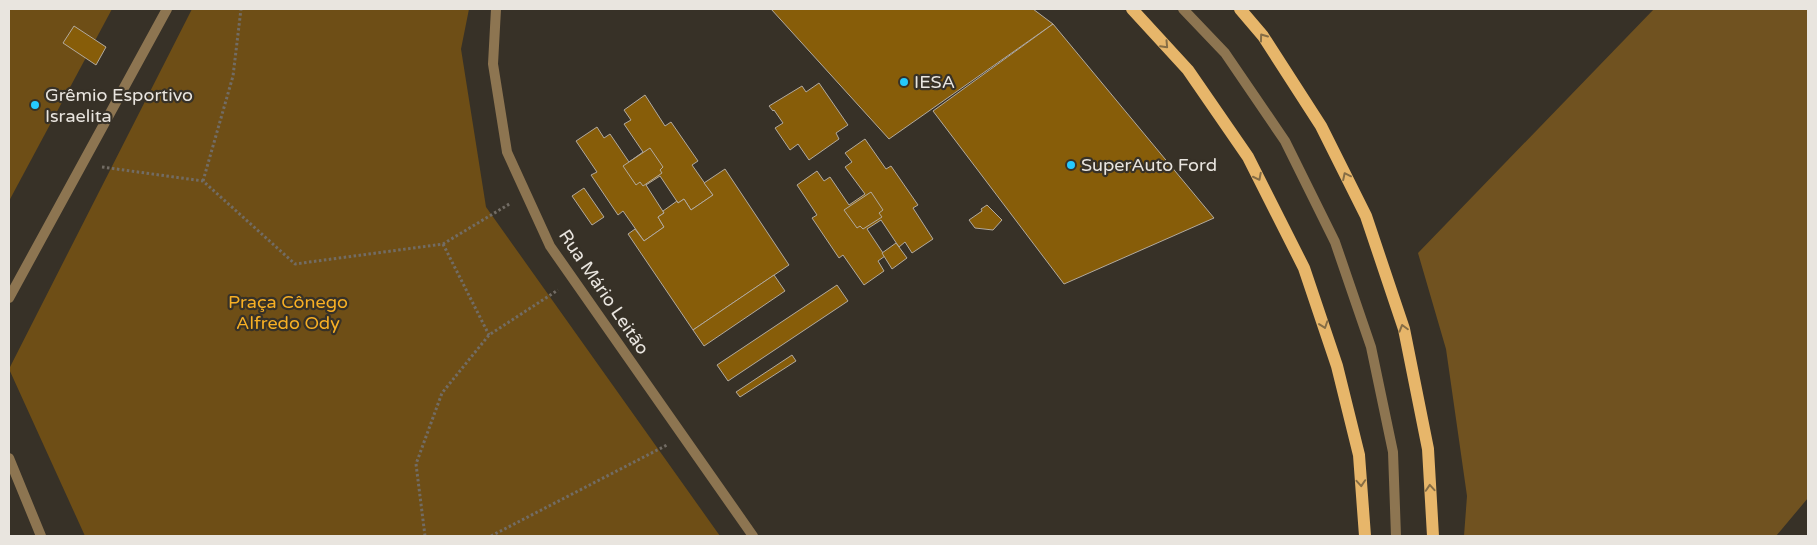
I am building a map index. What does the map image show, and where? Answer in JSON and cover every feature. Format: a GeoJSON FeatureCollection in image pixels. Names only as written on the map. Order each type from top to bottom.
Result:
{"type":"FeatureCollection","features":[{"type":"Feature","properties":{"kind":"main road"},"geometry":{"type":"LineString","coordinates":[[1132,9],[1188,70],[1248,157],[1304,268],[1338,366],[1359,455],[1365,536]]}},
{"type":"Feature","properties":{"kind":"main road"},"geometry":{"type":"LineString","coordinates":[[1240,9],[1263,36],[1321,126],[1366,216],[1404,329],[1428,449],[1433,536]]}},
{"type":"Feature","properties":{"kind":"street"},"geometry":{"type":"LineString","coordinates":[[9,298],[167,9]]}},
{"type":"Feature","properties":{"kind":"street","name":"Rua Mário Leitão"},"geometry":{"type":"LineString","coordinates":[[496,9],[493,64],[507,152],[550,246],[753,536]]}},
{"type":"Feature","properties":{"kind":"street"},"geometry":{"type":"LineString","coordinates":[[1184,9],[1225,53],[1285,141],[1335,242],[1371,347],[1393,452],[1396,536]]}},
{"type":"Feature","properties":{"kind":"street"},"geometry":{"type":"LineString","coordinates":[[9,458],[41,536]]}},
{"type":"Feature","properties":{"kind":"path"},"geometry":{"type":"LineString","coordinates":[[203,181],[233,76],[241,9]]}},
{"type":"Feature","properties":{"kind":"path"},"geometry":{"type":"LineString","coordinates":[[82,165],[203,181],[295,264],[443,244],[526,194]]}},
{"type":"Feature","properties":{"kind":"path"},"geometry":{"type":"LineString","coordinates":[[443,244],[488,335]]}},
{"type":"Feature","properties":{"kind":"path"},"geometry":{"type":"LineString","coordinates":[[425,536],[416,464],[442,393],[488,335],[574,280]]}},
{"type":"Feature","properties":{"kind":"path"},"geometry":{"type":"LineString","coordinates":[[490,536],[683,436]]}},
{"type":"Feature","properties":{"kind":"green space","name":"Grêmio Esportivo Israelita"},"geometry":{"type":"Polygon","coordinates":[[[9,9],[112,9],[9,201],[9,9]]]}},
{"type":"Feature","properties":{"kind":"green space","name":"Praça Cônego Alfredo Ody"},"geometry":{"type":"Polygon","coordinates":[[[192,9],[469,9],[461,49],[486,207],[720,536],[85,536],[9,369],[192,9]]]}},
{"type":"Feature","properties":{"kind":"shaded area"},"geometry":{"type":"Polygon","coordinates":[[[1654,9],[1808,9],[1808,498],[1776,536],[1464,536],[1467,496],[1446,349],[1418,253],[1654,9]]]}},
{"type":"Feature","properties":{"kind":"building","name":"IESA"},"geometry":{"type":"Polygon","coordinates":[[[771,9],[1033,9],[1053,24],[889,139],[771,9]]]}},
{"type":"Feature","properties":{"kind":"building","name":"SuperAuto Ford"},"geometry":{"type":"Polygon","coordinates":[[[1053,24],[1214,218],[1064,284],[933,111],[1053,24]]]}},
{"type":"Feature","properties":{"kind":"building"},"geometry":{"type":"Polygon","coordinates":[[[74,26],[106,47],[96,65],[63,43],[74,26]]]}},
{"type":"Feature","properties":{"kind":"building"},"geometry":{"type":"Polygon","coordinates":[[[819,83],[848,125],[836,133],[839,139],[809,160],[798,144],[790,150],[775,128],[783,123],[769,106],[802,86],[806,92],[819,83]]]}},
{"type":"Feature","properties":{"kind":"building"},"geometry":{"type":"Polygon","coordinates":[[[645,95],[665,126],[671,122],[698,161],[692,165],[713,195],[691,210],[684,199],[678,203],[660,176],[646,185],[664,213],[658,217],[664,227],[644,241],[623,211],[618,215],[591,175],[597,172],[576,141],[597,127],[604,138],[610,134],[629,162],[643,152],[624,124],[631,120],[624,110],[645,95]]]}},
{"type":"Feature","properties":{"kind":"building"},"geometry":{"type":"Polygon","coordinates":[[[865,139],[886,169],[891,166],[918,205],[913,208],[933,239],[912,253],[905,242],[899,247],[881,220],[867,229],[885,256],[878,261],[884,271],[864,285],[843,255],[839,258],[812,218],[817,215],[797,185],[817,171],[824,181],[830,177],[849,205],[865,194],[845,167],[852,162],[845,153],[865,139]]]}},
{"type":"Feature","properties":{"kind":"building"},"geometry":{"type":"Polygon","coordinates":[[[650,148],[663,167],[660,170],[662,173],[643,186],[640,182],[636,185],[623,166],[650,148]]]}},
{"type":"Feature","properties":{"kind":"building"},"geometry":{"type":"Polygon","coordinates":[[[725,169],[789,265],[693,330],[628,234],[635,229],[644,241],[664,227],[658,217],[677,201],[678,203],[684,199],[691,210],[713,195],[704,183],[725,169]]]}},
{"type":"Feature","properties":{"kind":"building"},"geometry":{"type":"Polygon","coordinates":[[[584,188],[604,217],[592,225],[572,196],[584,188]]]}},
{"type":"Feature","properties":{"kind":"building"},"geometry":{"type":"Polygon","coordinates":[[[871,192],[883,210],[879,213],[882,217],[863,229],[860,226],[857,228],[844,210],[871,192]]]}},
{"type":"Feature","properties":{"kind":"building"},"geometry":{"type":"Polygon","coordinates":[[[987,205],[1002,220],[993,230],[975,228],[969,220],[987,205]]]}},
{"type":"Feature","properties":{"kind":"building"},"geometry":{"type":"Polygon","coordinates":[[[896,243],[907,258],[892,269],[882,253],[896,243]]]}},
{"type":"Feature","properties":{"kind":"building"},"geometry":{"type":"Polygon","coordinates":[[[774,275],[785,291],[704,346],[693,330],[774,275]]]}},
{"type":"Feature","properties":{"kind":"building"},"geometry":{"type":"Polygon","coordinates":[[[837,285],[848,301],[728,381],[717,365],[837,285]]]}},
{"type":"Feature","properties":{"kind":"building"},"geometry":{"type":"Polygon","coordinates":[[[792,355],[796,361],[740,397],[736,392],[792,355]]]}},
{"type":"Feature","properties":{"kind":"place","name":"IESA"},"geometry":{"type":"Point","coordinates":[904,82]}},
{"type":"Feature","properties":{"kind":"place","name":"Grêmio Esportivo Israelita"},"geometry":{"type":"Point","coordinates":[35,105]}},
{"type":"Feature","properties":{"kind":"place","name":"SuperAuto Ford"},"geometry":{"type":"Point","coordinates":[1071,165]}}]}
